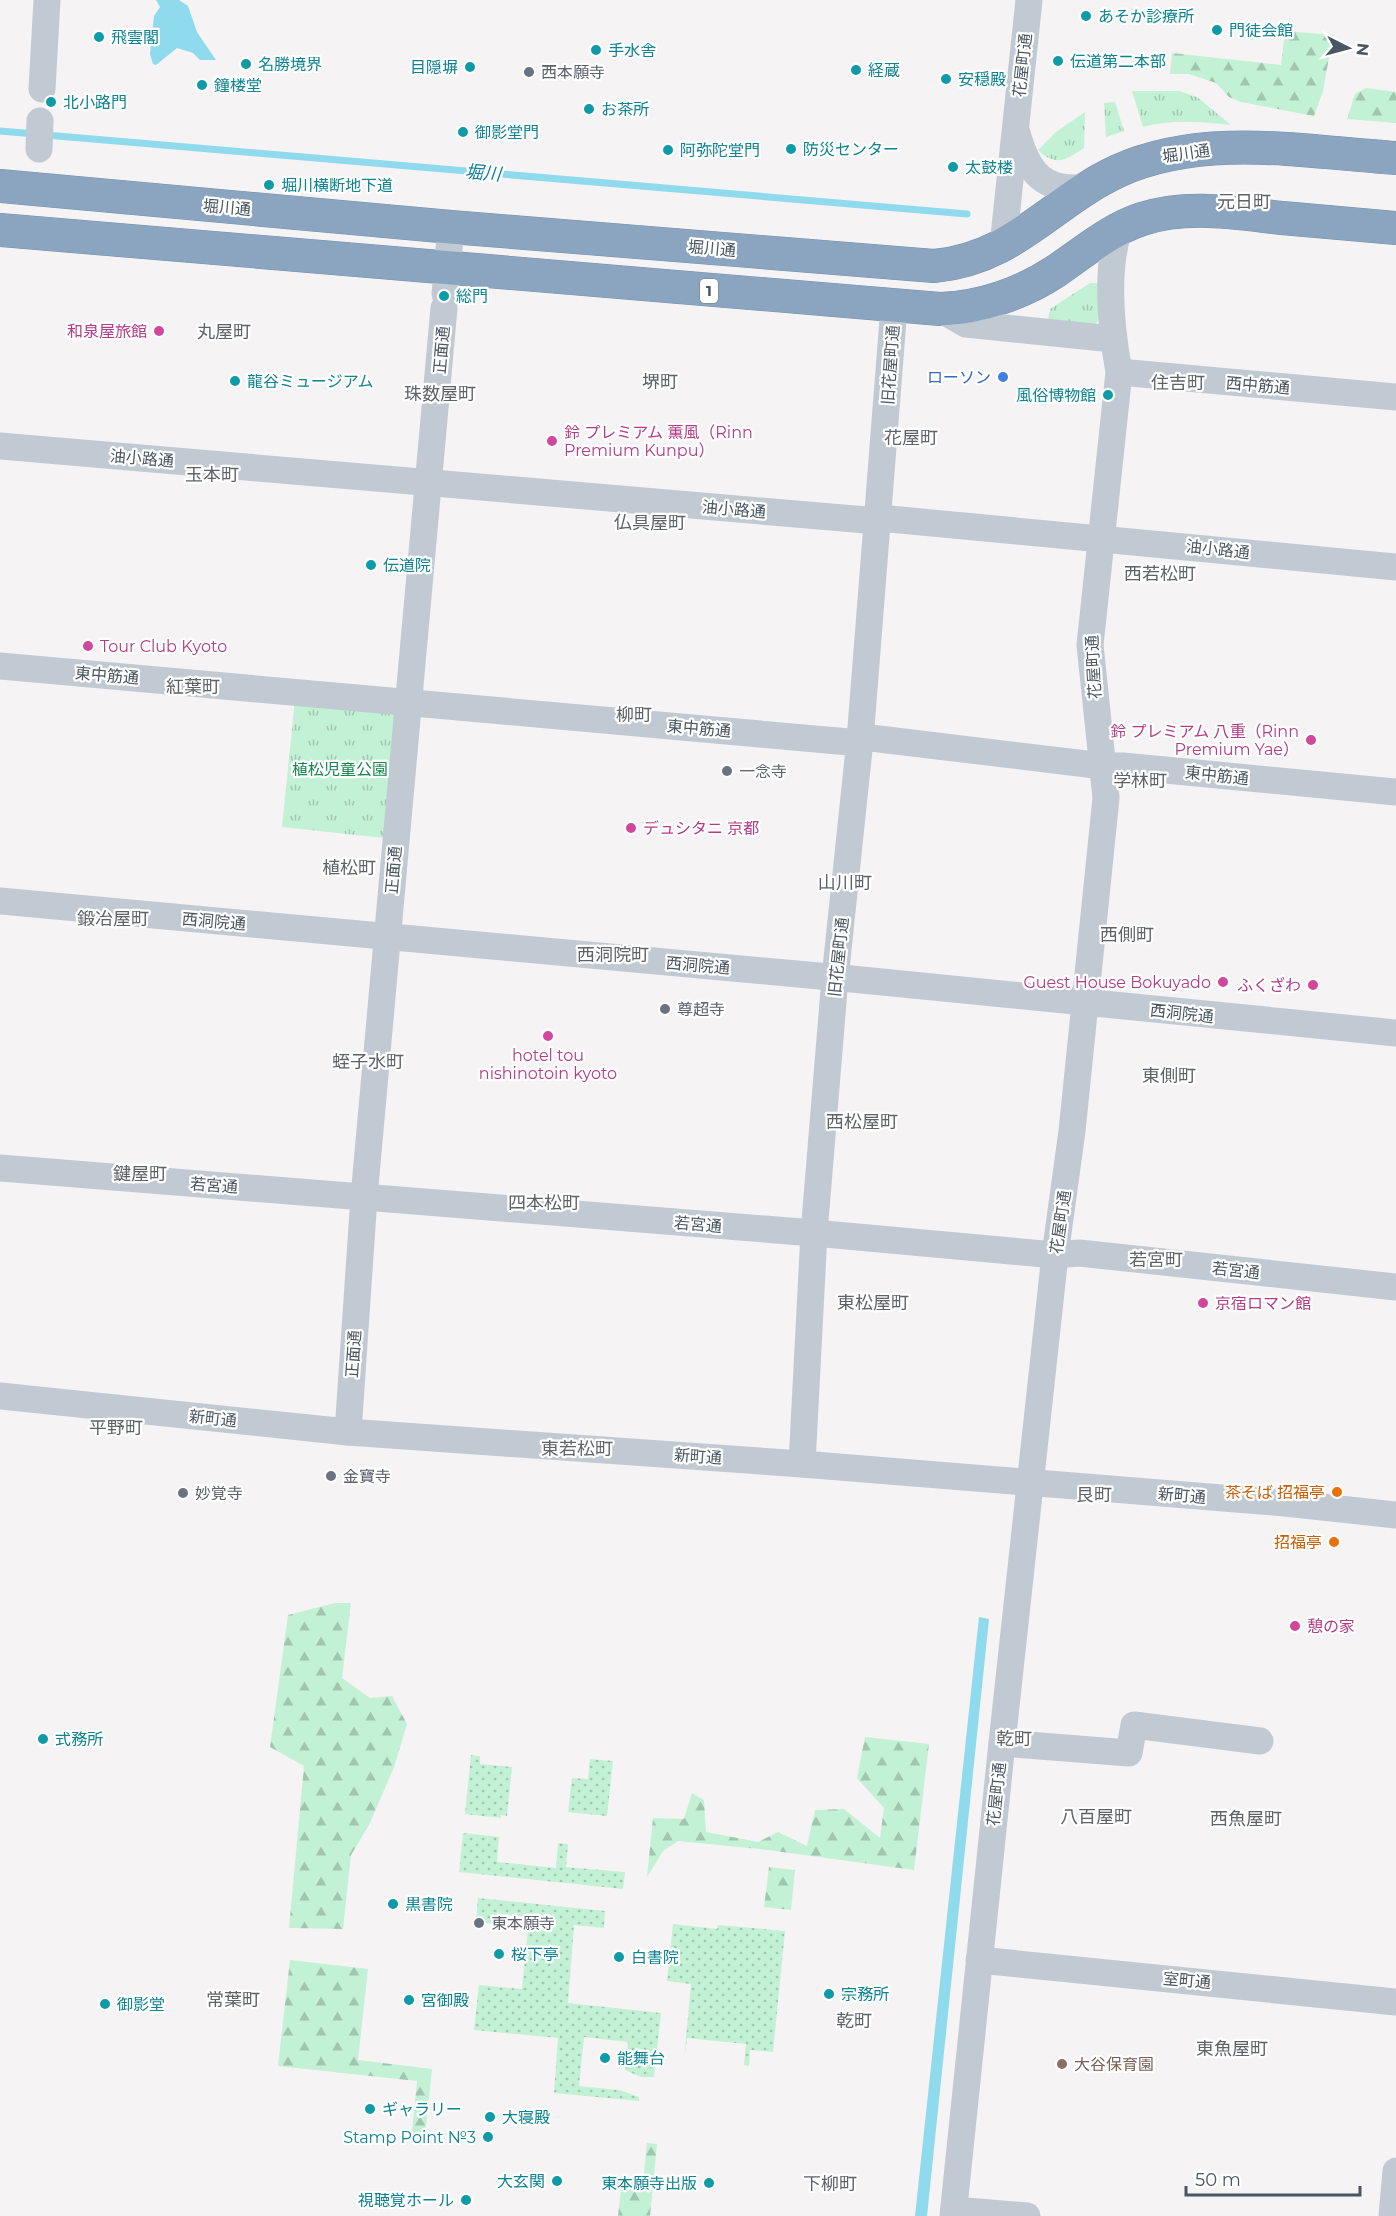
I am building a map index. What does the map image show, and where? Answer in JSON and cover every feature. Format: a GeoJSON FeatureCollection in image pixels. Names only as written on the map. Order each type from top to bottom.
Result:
{"type":"FeatureCollection","features":[{"type":"Feature","properties":{"kind":"highway","name":"堀川通"},"geometry":{"type":"LineString","coordinates":[[0,186],[451,227],[934,266],[969,260],[1003,246],[1088,188],[1116,172],[1163,155],[1189,150],[1272,148],[1396,158]]}},
{"type":"Feature","properties":{"kind":"highway","name":"1"},"geometry":{"type":"LineString","coordinates":[[0,230],[446,290],[940,309],[974,306],[1015,292],[1054,273],[1119,229],[1154,216],[1182,211],[1205,210],[1396,228]]}},
{"type":"Feature","properties":{"kind":"street"},"geometry":{"type":"LineString","coordinates":[[42,89],[47,0]]}},
{"type":"Feature","properties":{"kind":"street","name":"花屋町通"},"geometry":{"type":"LineString","coordinates":[[1003,246],[1029,0]]}},
{"type":"Feature","properties":{"kind":"street"},"geometry":{"type":"LineString","coordinates":[[39,149],[40,121]]}},
{"type":"Feature","properties":{"kind":"street","name":"花屋町通"},"geometry":{"type":"LineString","coordinates":[[1016,129],[1023,153],[1034,172],[1051,184],[1063,188],[1088,188]]}},
{"type":"Feature","properties":{"kind":"street","name":"正面通"},"geometry":{"type":"LineString","coordinates":[[348,1432],[364,1197],[430,484],[451,227]]}},
{"type":"Feature","properties":{"kind":"street","name":"花屋町通"},"geometry":{"type":"LineString","coordinates":[[954,2213],[1030,1482],[1055,1255],[1072,1131],[1106,798],[1090,645],[1119,372],[1113,339],[1112,266],[1119,229]]}},
{"type":"Feature","properties":{"kind":"street","name":"旧花屋町通"},"geometry":{"type":"LineString","coordinates":[[802,1464],[814,1233],[860,740],[894,307]]}},
{"type":"Feature","properties":{"kind":"street"},"geometry":{"type":"LineString","coordinates":[[940,309],[966,324],[1113,339]]}},
{"type":"Feature","properties":{"kind":"street","name":"西中筋通"},"geometry":{"type":"LineString","coordinates":[[1119,372],[1396,397]]}},
{"type":"Feature","properties":{"kind":"street","name":"油小路通"},"geometry":{"type":"LineString","coordinates":[[0,446],[878,521],[890,519],[1396,567]]}},
{"type":"Feature","properties":{"kind":"street","name":"東中筋通"},"geometry":{"type":"LineString","coordinates":[[0,666],[849,742],[871,738],[1103,766],[1396,792]]}},
{"type":"Feature","properties":{"kind":"street","name":"西洞院通"},"geometry":{"type":"LineString","coordinates":[[0,901],[836,978],[1396,1033]]}},
{"type":"Feature","properties":{"kind":"street","name":"若宮通"},"geometry":{"type":"LineString","coordinates":[[0,1168],[814,1233],[1055,1255],[1079,1254],[1396,1287]]}},
{"type":"Feature","properties":{"kind":"street","name":"新町通"},"geometry":{"type":"LineString","coordinates":[[0,1396],[348,1432],[1030,1482],[1285,1503],[1396,1515]]}},
{"type":"Feature","properties":{"kind":"street"},"geometry":{"type":"LineString","coordinates":[[1002,1743],[1129,1753],[1134,1725],[1260,1741]]}},
{"type":"Feature","properties":{"kind":"street","name":"室町通"},"geometry":{"type":"LineString","coordinates":[[979,1960],[1396,2002]]}},
{"type":"Feature","properties":{"kind":"street"},"geometry":{"type":"LineString","coordinates":[[1392,2216],[1396,2171]]}},
{"type":"Feature","properties":{"kind":"street"},"geometry":{"type":"LineString","coordinates":[[954,2213],[1027,2216]]}},
{"type":"Feature","properties":{"kind":"green space"},"geometry":{"type":"Polygon","coordinates":[[[1285,31],[1333,35],[1323,91],[1314,116],[1241,102],[1229,97],[1216,83],[1189,74],[1170,74],[1172,53],[1281,65],[1285,31]]]}},
{"type":"Feature","properties":{"kind":"green space"},"geometry":{"type":"Polygon","coordinates":[[[1366,88],[1396,92],[1396,123],[1347,119],[1355,94],[1366,88]]]}},
{"type":"Feature","properties":{"kind":"green space"},"geometry":{"type":"Polygon","coordinates":[[[1132,91],[1179,91],[1197,97],[1231,125],[1176,122],[1143,127],[1132,91]]]}},
{"type":"Feature","properties":{"kind":"green space"},"geometry":{"type":"Polygon","coordinates":[[[1115,102],[1124,131],[1106,137],[1104,103],[1115,102]]]}},
{"type":"Feature","properties":{"kind":"green space"},"geometry":{"type":"Polygon","coordinates":[[[1085,112],[1084,148],[1061,160],[1050,159],[1038,150],[1056,132],[1085,112]]]}},
{"type":"Feature","properties":{"kind":"green space"},"geometry":{"type":"Polygon","coordinates":[[[1090,283],[1101,286],[1102,297],[1102,313],[1093,326],[1048,320],[1050,309],[1090,283]]]}},
{"type":"Feature","properties":{"kind":"green space","name":"植松児童公園"},"geometry":{"type":"Polygon","coordinates":[[[295,699],[398,710],[384,838],[282,827],[295,699]]]}},
{"type":"Feature","properties":{"kind":"green space"},"geometry":{"type":"Polygon","coordinates":[[[335,1603],[351,1603],[342,1678],[370,1698],[392,1696],[407,1724],[394,1767],[369,1825],[351,1855],[343,1929],[289,1928],[304,1766],[270,1747],[288,1615],[335,1603]]]}},
{"type":"Feature","properties":{"kind":"green space"},"geometry":{"type":"Polygon","coordinates":[[[865,1737],[929,1744],[914,1870],[768,1850],[678,1841],[663,1851],[647,1877],[653,1818],[684,1819],[692,1793],[704,1800],[706,1832],[758,1842],[778,1832],[807,1846],[815,1810],[844,1809],[880,1838],[884,1808],[857,1778],[865,1737]]]}},
{"type":"Feature","properties":{"kind":"green space"},"geometry":{"type":"Polygon","coordinates":[[[471,1755],[480,1756],[480,1764],[512,1767],[507,1816],[501,1815],[501,1818],[465,1814],[471,1755]]]}},
{"type":"Feature","properties":{"kind":"green space"},"geometry":{"type":"Polygon","coordinates":[[[590,1759],[613,1761],[607,1816],[568,1812],[572,1778],[588,1779],[590,1759]]]}},
{"type":"Feature","properties":{"kind":"green space"},"geometry":{"type":"Polygon","coordinates":[[[463,1833],[499,1837],[497,1862],[556,1868],[558,1843],[568,1844],[566,1867],[625,1872],[623,1889],[459,1872],[463,1833]]]}},
{"type":"Feature","properties":{"kind":"green space"},"geometry":{"type":"Polygon","coordinates":[[[769,1867],[795,1870],[791,1910],[764,1907],[769,1867]]]}},
{"type":"Feature","properties":{"kind":"green space"},"geometry":{"type":"Polygon","coordinates":[[[478,1898],[605,1911],[604,1928],[574,1925],[568,2003],[661,2013],[654,2077],[641,2077],[625,2070],[628,2042],[584,2037],[579,2086],[619,2090],[639,2097],[639,2101],[554,2093],[558,2038],[474,2030],[479,1985],[522,1989],[529,1918],[497,1913],[495,1924],[476,1922],[478,1898]]]}},
{"type":"Feature","properties":{"kind":"green space"},"geometry":{"type":"Polygon","coordinates":[[[673,1924],[717,1929],[718,1925],[785,1931],[773,2052],[750,2050],[749,2066],[744,2065],[746,2044],[687,2038],[684,2060],[691,1984],[667,1981],[673,1924]]]}},
{"type":"Feature","properties":{"kind":"green space"},"geometry":{"type":"Polygon","coordinates":[[[290,1960],[368,1969],[358,2060],[432,2069],[425,2134],[412,2132],[417,2081],[278,2066],[290,1960]]]}},
{"type":"Feature","properties":{"kind":"green space"},"geometry":{"type":"Polygon","coordinates":[[[647,2143],[657,2144],[650,2216],[618,2216],[621,2189],[612,2187],[613,2179],[643,2182],[647,2143]]]}},
{"type":"Feature","properties":{"kind":"water"},"geometry":{"type":"Polygon","coordinates":[[[156,0],[179,0],[188,6],[197,32],[216,60],[200,60],[193,53],[177,48],[156,65],[153,64],[150,54],[154,16],[160,7],[156,0]]]}},
{"type":"Feature","properties":{"kind":"water"},"geometry":{"type":"Polygon","coordinates":[[[979,1617],[989,1619],[927,2216],[915,2216],[979,1617]]]}},
{"type":"Feature","properties":{"kind":"waterway","name":"堀川"},"geometry":{"type":"LineString","coordinates":[[0,131],[35,134]]}},
{"type":"Feature","properties":{"kind":"waterway","name":"堀川"},"geometry":{"type":"LineString","coordinates":[[46,135],[967,214]]}},
{"type":"Feature","properties":{"kind":"place","name":"あそか診療所"},"geometry":{"type":"Point","coordinates":[1086,16]}},
{"type":"Feature","properties":{"kind":"place","name":"門徒会館"},"geometry":{"type":"Point","coordinates":[1217,30]}},
{"type":"Feature","properties":{"kind":"place","name":"飛雲閣"},"geometry":{"type":"Point","coordinates":[99,37]}},
{"type":"Feature","properties":{"kind":"place","name":"手水舎"},"geometry":{"type":"Point","coordinates":[596,50]}},
{"type":"Feature","properties":{"kind":"place","name":"伝道第二本部"},"geometry":{"type":"Point","coordinates":[1058,61]}},
{"type":"Feature","properties":{"kind":"place","name":"名勝境界"},"geometry":{"type":"Point","coordinates":[246,64]}},
{"type":"Feature","properties":{"kind":"place","name":"目隠塀"},"geometry":{"type":"Point","coordinates":[470,67]}},
{"type":"Feature","properties":{"kind":"place","name":"経蔵"},"geometry":{"type":"Point","coordinates":[856,70]}},
{"type":"Feature","properties":{"kind":"place","name":"西本願寺"},"geometry":{"type":"Point","coordinates":[529,72]}},
{"type":"Feature","properties":{"kind":"place","name":"安穏殿"},"geometry":{"type":"Point","coordinates":[946,79]}},
{"type":"Feature","properties":{"kind":"place","name":"鐘楼堂"},"geometry":{"type":"Point","coordinates":[202,85]}},
{"type":"Feature","properties":{"kind":"place","name":"北小路門"},"geometry":{"type":"Point","coordinates":[51,102]}},
{"type":"Feature","properties":{"kind":"place","name":"お茶所"},"geometry":{"type":"Point","coordinates":[589,109]}},
{"type":"Feature","properties":{"kind":"place","name":"御影堂門"},"geometry":{"type":"Point","coordinates":[463,132]}},
{"type":"Feature","properties":{"kind":"place","name":"防災センター"},"geometry":{"type":"Point","coordinates":[791,149]}},
{"type":"Feature","properties":{"kind":"place","name":"阿弥陀堂門"},"geometry":{"type":"Point","coordinates":[668,150]}},
{"type":"Feature","properties":{"kind":"place","name":"太鼓楼"},"geometry":{"type":"Point","coordinates":[953,167]}},
{"type":"Feature","properties":{"kind":"place","name":"堀川横断地下道"},"geometry":{"type":"Point","coordinates":[269,185]}},
{"type":"Feature","properties":{"kind":"place","name":"総門"},"geometry":{"type":"Point","coordinates":[444,296]}},
{"type":"Feature","properties":{"kind":"place","name":"和泉屋旅館"},"geometry":{"type":"Point","coordinates":[159,331]}},
{"type":"Feature","properties":{"kind":"place","name":"ローソン"},"geometry":{"type":"Point","coordinates":[1003,377]}},
{"type":"Feature","properties":{"kind":"place","name":"龍谷ミュージアム"},"geometry":{"type":"Point","coordinates":[235,381]}},
{"type":"Feature","properties":{"kind":"place","name":"風俗博物館"},"geometry":{"type":"Point","coordinates":[1108,395]}},
{"type":"Feature","properties":{"kind":"place","name":"鈴 プレミアム 薫風（Rinn Premium Kunpu）"},"geometry":{"type":"Point","coordinates":[552,441]}},
{"type":"Feature","properties":{"kind":"place","name":"伝道院"},"geometry":{"type":"Point","coordinates":[371,565]}},
{"type":"Feature","properties":{"kind":"place","name":"Tour Club Kyoto"},"geometry":{"type":"Point","coordinates":[88,646]}},
{"type":"Feature","properties":{"kind":"place","name":"鈴 プレミアム 八重（Rinn Premium Yae）"},"geometry":{"type":"Point","coordinates":[1311,740]}},
{"type":"Feature","properties":{"kind":"place","name":"一念寺"},"geometry":{"type":"Point","coordinates":[727,771]}},
{"type":"Feature","properties":{"kind":"place","name":"デュシタニ 京都"},"geometry":{"type":"Point","coordinates":[631,828]}},
{"type":"Feature","properties":{"kind":"place","name":"Guest House Bokuyado"},"geometry":{"type":"Point","coordinates":[1223,982]}},
{"type":"Feature","properties":{"kind":"place","name":"ふくざわ"},"geometry":{"type":"Point","coordinates":[1313,985]}},
{"type":"Feature","properties":{"kind":"place","name":"尊超寺"},"geometry":{"type":"Point","coordinates":[665,1009]}},
{"type":"Feature","properties":{"kind":"place","name":"hotel tou nishinotoin kyoto"},"geometry":{"type":"Point","coordinates":[548,1036]}},
{"type":"Feature","properties":{"kind":"place","name":"京宿ロマン館"},"geometry":{"type":"Point","coordinates":[1203,1303]}},
{"type":"Feature","properties":{"kind":"place","name":"金寶寺"},"geometry":{"type":"Point","coordinates":[331,1476]}},
{"type":"Feature","properties":{"kind":"place","name":"茶そば 招福亭"},"geometry":{"type":"Point","coordinates":[1337,1492]}},
{"type":"Feature","properties":{"kind":"place","name":"妙覚寺"},"geometry":{"type":"Point","coordinates":[183,1493]}},
{"type":"Feature","properties":{"kind":"place","name":"招福亭"},"geometry":{"type":"Point","coordinates":[1334,1542]}},
{"type":"Feature","properties":{"kind":"place","name":"憩の家"},"geometry":{"type":"Point","coordinates":[1295,1626]}},
{"type":"Feature","properties":{"kind":"place","name":"式務所"},"geometry":{"type":"Point","coordinates":[43,1739]}},
{"type":"Feature","properties":{"kind":"place","name":"黒書院"},"geometry":{"type":"Point","coordinates":[393,1904]}},
{"type":"Feature","properties":{"kind":"place","name":"東本願寺"},"geometry":{"type":"Point","coordinates":[479,1923]}},
{"type":"Feature","properties":{"kind":"place","name":"桜下亭"},"geometry":{"type":"Point","coordinates":[499,1954]}},
{"type":"Feature","properties":{"kind":"place","name":"白書院"},"geometry":{"type":"Point","coordinates":[619,1957]}},
{"type":"Feature","properties":{"kind":"place","name":"宗務所"},"geometry":{"type":"Point","coordinates":[829,1994]}},
{"type":"Feature","properties":{"kind":"place","name":"宮御殿"},"geometry":{"type":"Point","coordinates":[409,2000]}},
{"type":"Feature","properties":{"kind":"place","name":"御影堂"},"geometry":{"type":"Point","coordinates":[105,2004]}},
{"type":"Feature","properties":{"kind":"place","name":"能舞台"},"geometry":{"type":"Point","coordinates":[605,2058]}},
{"type":"Feature","properties":{"kind":"place","name":"大谷保育園"},"geometry":{"type":"Point","coordinates":[1062,2064]}},
{"type":"Feature","properties":{"kind":"place","name":"ギャラリー"},"geometry":{"type":"Point","coordinates":[370,2109]}},
{"type":"Feature","properties":{"kind":"place","name":"大寝殿"},"geometry":{"type":"Point","coordinates":[490,2117]}},
{"type":"Feature","properties":{"kind":"place","name":"Stamp Point №3"},"geometry":{"type":"Point","coordinates":[488,2137]}},
{"type":"Feature","properties":{"kind":"place","name":"大玄関"},"geometry":{"type":"Point","coordinates":[557,2181]}},
{"type":"Feature","properties":{"kind":"place","name":"東本願寺出版"},"geometry":{"type":"Point","coordinates":[709,2183]}},
{"type":"Feature","properties":{"kind":"place","name":"視聴覚ホール"},"geometry":{"type":"Point","coordinates":[466,2200]}},
{"type":"Feature","properties":{"kind":"district","name":"元日町"},"geometry":{"type":"Point","coordinates":[1244,202]}},
{"type":"Feature","properties":{"kind":"district","name":"丸屋町"},"geometry":{"type":"Point","coordinates":[224,332]}},
{"type":"Feature","properties":{"kind":"district","name":"堺町"},"geometry":{"type":"Point","coordinates":[660,382]}},
{"type":"Feature","properties":{"kind":"district","name":"住吉町"},"geometry":{"type":"Point","coordinates":[1178,383]}},
{"type":"Feature","properties":{"kind":"district","name":"珠数屋町"},"geometry":{"type":"Point","coordinates":[440,394]}},
{"type":"Feature","properties":{"kind":"district","name":"花屋町"},"geometry":{"type":"Point","coordinates":[911,438]}},
{"type":"Feature","properties":{"kind":"district","name":"玉本町"},"geometry":{"type":"Point","coordinates":[212,475]}},
{"type":"Feature","properties":{"kind":"district","name":"仏具屋町"},"geometry":{"type":"Point","coordinates":[650,523]}},
{"type":"Feature","properties":{"kind":"district","name":"西若松町"},"geometry":{"type":"Point","coordinates":[1160,574]}},
{"type":"Feature","properties":{"kind":"district","name":"紅葉町"},"geometry":{"type":"Point","coordinates":[193,687]}},
{"type":"Feature","properties":{"kind":"district","name":"柳町"},"geometry":{"type":"Point","coordinates":[634,715]}},
{"type":"Feature","properties":{"kind":"district","name":"学林町"},"geometry":{"type":"Point","coordinates":[1140,781]}},
{"type":"Feature","properties":{"kind":"district","name":"植松町"},"geometry":{"type":"Point","coordinates":[349,868]}},
{"type":"Feature","properties":{"kind":"district","name":"山川町"},"geometry":{"type":"Point","coordinates":[845,883]}},
{"type":"Feature","properties":{"kind":"district","name":"鍛冶屋町"},"geometry":{"type":"Point","coordinates":[113,919]}},
{"type":"Feature","properties":{"kind":"district","name":"西側町"},"geometry":{"type":"Point","coordinates":[1127,935]}},
{"type":"Feature","properties":{"kind":"district","name":"西洞院町"},"geometry":{"type":"Point","coordinates":[613,955]}},
{"type":"Feature","properties":{"kind":"district","name":"蛭子水町"},"geometry":{"type":"Point","coordinates":[368,1062]}},
{"type":"Feature","properties":{"kind":"district","name":"東側町"},"geometry":{"type":"Point","coordinates":[1169,1076]}},
{"type":"Feature","properties":{"kind":"district","name":"西松屋町"},"geometry":{"type":"Point","coordinates":[862,1122]}},
{"type":"Feature","properties":{"kind":"district","name":"鍵屋町"},"geometry":{"type":"Point","coordinates":[140,1174]}},
{"type":"Feature","properties":{"kind":"district","name":"四本松町"},"geometry":{"type":"Point","coordinates":[544,1203]}},
{"type":"Feature","properties":{"kind":"district","name":"若宮町"},"geometry":{"type":"Point","coordinates":[1156,1260]}},
{"type":"Feature","properties":{"kind":"district","name":"東松屋町"},"geometry":{"type":"Point","coordinates":[873,1303]}},
{"type":"Feature","properties":{"kind":"district","name":"平野町"},"geometry":{"type":"Point","coordinates":[116,1428]}},
{"type":"Feature","properties":{"kind":"district","name":"東若松町"},"geometry":{"type":"Point","coordinates":[577,1449]}},
{"type":"Feature","properties":{"kind":"district","name":"艮町"},"geometry":{"type":"Point","coordinates":[1094,1495]}},
{"type":"Feature","properties":{"kind":"district","name":"乾町"},"geometry":{"type":"Point","coordinates":[1014,1739]}},
{"type":"Feature","properties":{"kind":"district","name":"八百屋町"},"geometry":{"type":"Point","coordinates":[1096,1817]}},
{"type":"Feature","properties":{"kind":"district","name":"西魚屋町"},"geometry":{"type":"Point","coordinates":[1246,1819]}},
{"type":"Feature","properties":{"kind":"district","name":"常葉町"},"geometry":{"type":"Point","coordinates":[233,2000]}},
{"type":"Feature","properties":{"kind":"district","name":"乾町"},"geometry":{"type":"Point","coordinates":[854,2021]}},
{"type":"Feature","properties":{"kind":"district","name":"東魚屋町"},"geometry":{"type":"Point","coordinates":[1232,2049]}},
{"type":"Feature","properties":{"kind":"district","name":"下柳町"},"geometry":{"type":"Point","coordinates":[830,2184]}}]}
